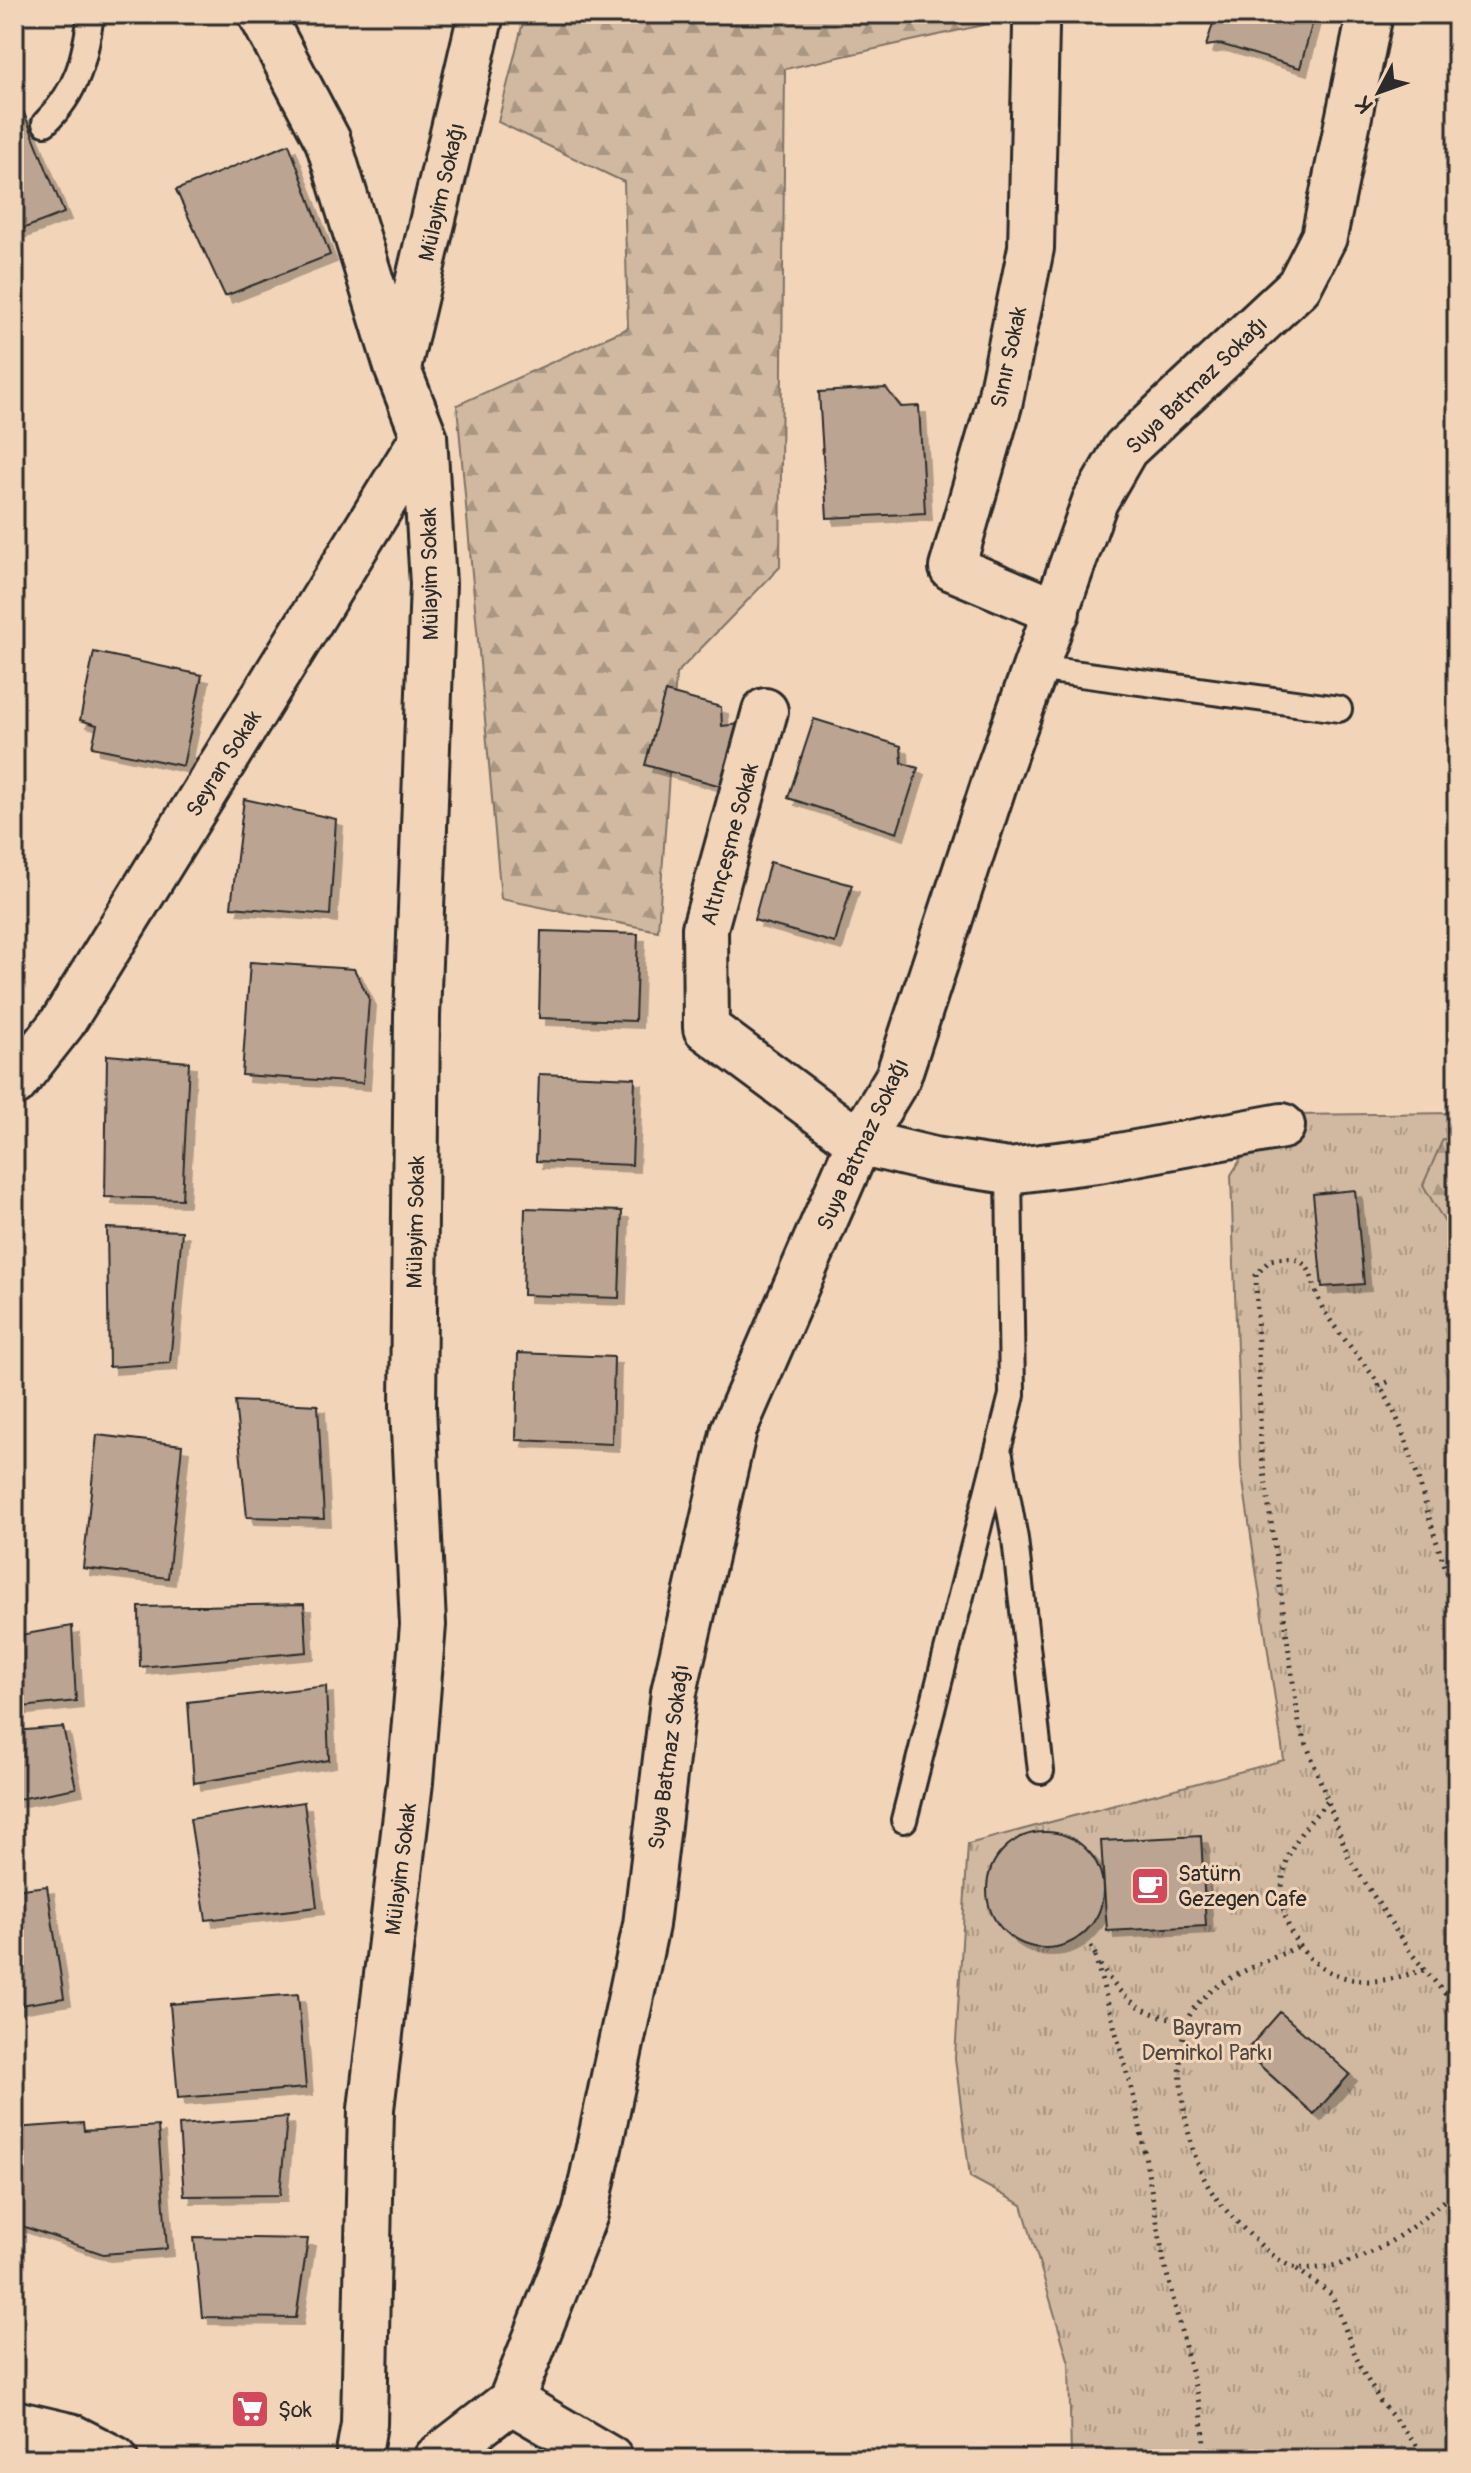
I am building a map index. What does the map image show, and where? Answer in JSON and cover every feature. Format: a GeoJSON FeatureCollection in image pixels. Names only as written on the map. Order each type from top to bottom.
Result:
{"type":"FeatureCollection","features":[{"type":"Feature","properties":{"kind":"street","name":"Mülayim Sokak"},"geometry":{"type":"LineString","coordinates":[[261,14],[328,141],[398,370],[424,436],[433,584],[417,1017],[413,1407],[423,1625],[410,1782],[371,2109],[364,2424],[358,2459]]}},
{"type":"Feature","properties":{"kind":"street","name":"Mülayim Sokağı"},"geometry":{"type":"LineString","coordinates":[[398,370],[481,14]]}},
{"type":"Feature","properties":{"kind":"street","name":"Suya Batmaz Sokağı"},"geometry":{"type":"LineString","coordinates":[[511,2401],[585,2214],[646,1925],[674,1692],[734,1429],[859,1142],[898,1077],[998,772],[1095,501],[1125,449],[1299,286],[1324,237],[1370,14]]}},
{"type":"Feature","properties":{"kind":"street","name":"Sınır Sokak"},"geometry":{"type":"LineString","coordinates":[[1036,27],[1031,248],[999,405],[952,568],[1057,612]]}},
{"type":"Feature","properties":{"kind":"street","name":"Seyran Sokak"},"geometry":{"type":"LineString","coordinates":[[14,1084],[63,1022],[424,436]]}},
{"type":"Feature","properties":{"kind":"street","name":"Altınçeşme Sokak"},"geometry":{"type":"LineString","coordinates":[[765,711],[705,928],[706,1028],[859,1142]]}},
{"type":"Feature","properties":{"kind":"street"},"geometry":{"type":"LineString","coordinates":[[859,1142],[934,1160],[1009,1171],[1098,1160],[1282,1126]]}},
{"type":"Feature","properties":{"kind":"street"},"geometry":{"type":"LineString","coordinates":[[436,2459],[511,2401],[610,2459]]}},
{"type":"Feature","properties":{"kind":"street"},"geometry":{"type":"LineString","coordinates":[[14,2423],[70,2436],[115,2459]]}},
{"type":"Feature","properties":{"kind":"lane"},"geometry":{"type":"LineString","coordinates":[[45,123],[69,96],[80,75],[91,14]]}},
{"type":"Feature","properties":{"kind":"lane"},"geometry":{"type":"LineString","coordinates":[[1036,668],[1339,709]]}},
{"type":"Feature","properties":{"kind":"lane"},"geometry":{"type":"LineString","coordinates":[[904,1820],[1012,1395],[1009,1171]]}},
{"type":"Feature","properties":{"kind":"lane"},"geometry":{"type":"LineString","coordinates":[[998,1446],[1015,1539],[1041,1771]]}},
{"type":"Feature","properties":{"kind":"path"},"geometry":{"type":"LineString","coordinates":[[1457,1595],[1442,1563],[1401,1432],[1379,1386],[1318,1301],[1310,1268],[1301,1261],[1270,1260],[1256,1275],[1265,1492],[1299,1724],[1355,1869],[1424,1970],[1457,2008]]}},
{"type":"Feature","properties":{"kind":"path"},"geometry":{"type":"LineString","coordinates":[[1379,1386],[1392,1380]]}},
{"type":"Feature","properties":{"kind":"path"},"geometry":{"type":"LineString","coordinates":[[1327,1802],[1304,1828],[1289,1854],[1283,1877],[1280,1902],[1285,1923],[1297,1947],[1320,1967],[1367,1981],[1388,1980],[1424,1970]]}},
{"type":"Feature","properties":{"kind":"path"},"geometry":{"type":"LineString","coordinates":[[1091,1946],[1137,2110],[1164,2262],[1201,2411],[1205,2444],[1203,2459]]}},
{"type":"Feature","properties":{"kind":"path"},"geometry":{"type":"LineString","coordinates":[[1297,1947],[1205,1995],[1189,2020],[1181,2039],[1182,2089],[1192,2149],[1208,2187],[1228,2214],[1265,2250],[1332,2295],[1360,2367],[1405,2434],[1428,2459]]}},
{"type":"Feature","properties":{"kind":"path"},"geometry":{"type":"LineString","coordinates":[[1095,1956],[1115,1988],[1135,2007],[1163,2019],[1189,2020]]}},
{"type":"Feature","properties":{"kind":"path"},"geometry":{"type":"LineString","coordinates":[[1296,2268],[1333,2266],[1374,2252],[1427,2216],[1457,2189]]}},
{"type":"Feature","properties":{"kind":"green space"},"geometry":{"type":"Polygon","coordinates":[[[525,14],[1033,14],[785,69],[780,567],[676,674],[658,931],[501,899],[457,405],[628,328],[624,182],[498,122],[525,14]]]}},
{"type":"Feature","properties":{"kind":"green space","name":"Bayram Demirkol Parkı"},"geometry":{"type":"Polygon","coordinates":[[[1457,1113],[1457,2459],[1071,2459],[1069,2363],[1022,2205],[970,2177],[955,2058],[968,1844],[1284,1760],[1241,1468],[1231,1175],[1246,1151],[1291,1115],[1457,1113]]]}},
{"type":"Feature","properties":{"kind":"green space"},"geometry":{"type":"Polygon","coordinates":[[[1443,1139],[1457,1139],[1457,1243],[1423,1185],[1443,1139]]]}},
{"type":"Feature","properties":{"kind":"building"},"geometry":{"type":"Polygon","coordinates":[[[1216,14],[1315,14],[1300,68],[1220,44],[1206,46],[1216,14]]]}},
{"type":"Feature","properties":{"kind":"building"},"geometry":{"type":"Polygon","coordinates":[[[24,113],[64,213],[14,232],[14,118],[24,113]]]}},
{"type":"Feature","properties":{"kind":"building"},"geometry":{"type":"Polygon","coordinates":[[[289,144],[330,255],[225,296],[176,190],[289,144]]]}},
{"type":"Feature","properties":{"kind":"building"},"geometry":{"type":"Polygon","coordinates":[[[886,388],[901,407],[919,406],[925,513],[827,518],[819,392],[886,388]]]}},
{"type":"Feature","properties":{"kind":"building"},"geometry":{"type":"Polygon","coordinates":[[[94,652],[202,675],[183,766],[92,747],[97,725],[80,720],[94,652]]]}},
{"type":"Feature","properties":{"kind":"building"},"geometry":{"type":"Polygon","coordinates":[[[665,692],[721,707],[722,726],[750,723],[732,789],[645,765],[665,692]]]}},
{"type":"Feature","properties":{"kind":"building"},"geometry":{"type":"Polygon","coordinates":[[[814,719],[901,746],[902,763],[918,768],[897,833],[788,798],[814,719]]]}},
{"type":"Feature","properties":{"kind":"building"},"geometry":{"type":"Polygon","coordinates":[[[244,799],[336,819],[330,915],[231,907],[244,799]]]}},
{"type":"Feature","properties":{"kind":"building"},"geometry":{"type":"Polygon","coordinates":[[[770,862],[852,885],[835,943],[754,920],[770,862]]]}},
{"type":"Feature","properties":{"kind":"building"},"geometry":{"type":"Polygon","coordinates":[[[541,931],[638,934],[635,1021],[539,1018],[541,931]]]}},
{"type":"Feature","properties":{"kind":"building"},"geometry":{"type":"Polygon","coordinates":[[[250,962],[354,969],[369,999],[363,1083],[242,1075],[250,962]]]}},
{"type":"Feature","properties":{"kind":"building"},"geometry":{"type":"Polygon","coordinates":[[[107,1055],[189,1062],[182,1199],[105,1197],[107,1055]]]}},
{"type":"Feature","properties":{"kind":"building"},"geometry":{"type":"Polygon","coordinates":[[[539,1074],[635,1078],[632,1165],[536,1161],[539,1074]]]}},
{"type":"Feature","properties":{"kind":"building"},"geometry":{"type":"Polygon","coordinates":[[[1355,1190],[1364,1284],[1322,1287],[1313,1194],[1355,1190]]]}},
{"type":"Feature","properties":{"kind":"building"},"geometry":{"type":"Polygon","coordinates":[[[525,1208],[622,1211],[619,1298],[523,1295],[525,1208]]]}},
{"type":"Feature","properties":{"kind":"building"},"geometry":{"type":"Polygon","coordinates":[[[107,1228],[182,1231],[170,1363],[109,1367],[107,1228]]]}},
{"type":"Feature","properties":{"kind":"building"},"geometry":{"type":"Polygon","coordinates":[[[518,1353],[614,1357],[612,1444],[516,1440],[518,1353]]]}},
{"type":"Feature","properties":{"kind":"building"},"geometry":{"type":"Polygon","coordinates":[[[235,1401],[318,1405],[324,1519],[247,1517],[235,1401]]]}},
{"type":"Feature","properties":{"kind":"building"},"geometry":{"type":"Polygon","coordinates":[[[97,1435],[182,1445],[168,1578],[83,1568],[97,1435]]]}},
{"type":"Feature","properties":{"kind":"building"},"geometry":{"type":"Polygon","coordinates":[[[304,1604],[307,1652],[140,1667],[139,1607],[304,1604]]]}},
{"type":"Feature","properties":{"kind":"building"},"geometry":{"type":"Polygon","coordinates":[[[72,1626],[76,1701],[14,1708],[14,1636],[72,1626]]]}},
{"type":"Feature","properties":{"kind":"building"},"geometry":{"type":"Polygon","coordinates":[[[326,1686],[329,1760],[194,1783],[188,1702],[326,1686]]]}},
{"type":"Feature","properties":{"kind":"building"},"geometry":{"type":"Polygon","coordinates":[[[63,1727],[76,1788],[14,1800],[14,1731],[63,1727]]]}},
{"type":"Feature","properties":{"kind":"building"},"geometry":{"type":"Polygon","coordinates":[[[304,1802],[317,1907],[206,1920],[190,1819],[304,1802]]]}},
{"type":"Feature","properties":{"kind":"building"},"geometry":{"type":"Polygon","coordinates":[[[1045,1832],[1067,1837],[1086,1849],[1098,1868],[1103,1890],[1098,1912],[1086,1931],[1067,1943],[1045,1948],[1023,1943],[1004,1931],[992,1912],[987,1890],[992,1868],[1004,1849],[1023,1837],[1045,1832]]]}},
{"type":"Feature","properties":{"kind":"building"},"geometry":{"type":"Polygon","coordinates":[[[1201,1836],[1206,1926],[1107,1931],[1101,1841],[1201,1836]]]}},
{"type":"Feature","properties":{"kind":"building"},"geometry":{"type":"Polygon","coordinates":[[[47,1886],[64,1998],[14,2006],[14,1890],[47,1886]]]}},
{"type":"Feature","properties":{"kind":"building"},"geometry":{"type":"Polygon","coordinates":[[[298,1994],[306,2088],[178,2098],[170,2004],[298,1994]]]}},
{"type":"Feature","properties":{"kind":"building"},"geometry":{"type":"Polygon","coordinates":[[[1280,2012],[1350,2074],[1314,2114],[1245,2052],[1280,2012]]]}},
{"type":"Feature","properties":{"kind":"building"},"geometry":{"type":"Polygon","coordinates":[[[287,2117],[280,2195],[184,2196],[179,2125],[287,2117]]]}},
{"type":"Feature","properties":{"kind":"building"},"geometry":{"type":"Polygon","coordinates":[[[83,2123],[84,2131],[158,2126],[167,2249],[103,2254],[19,2225],[18,2208],[14,2208],[14,2128],[83,2123]]]}},
{"type":"Feature","properties":{"kind":"building"},"geometry":{"type":"Polygon","coordinates":[[[194,2237],[308,2239],[296,2318],[202,2317],[194,2237]]]}},
{"type":"Feature","properties":{"kind":"place","name":"Satürn Gezegen Cafe"},"geometry":{"type":"Point","coordinates":[1150,1886]}},
{"type":"Feature","properties":{"kind":"place","name":"Şok"},"geometry":{"type":"Point","coordinates":[250,2409]}}]}
